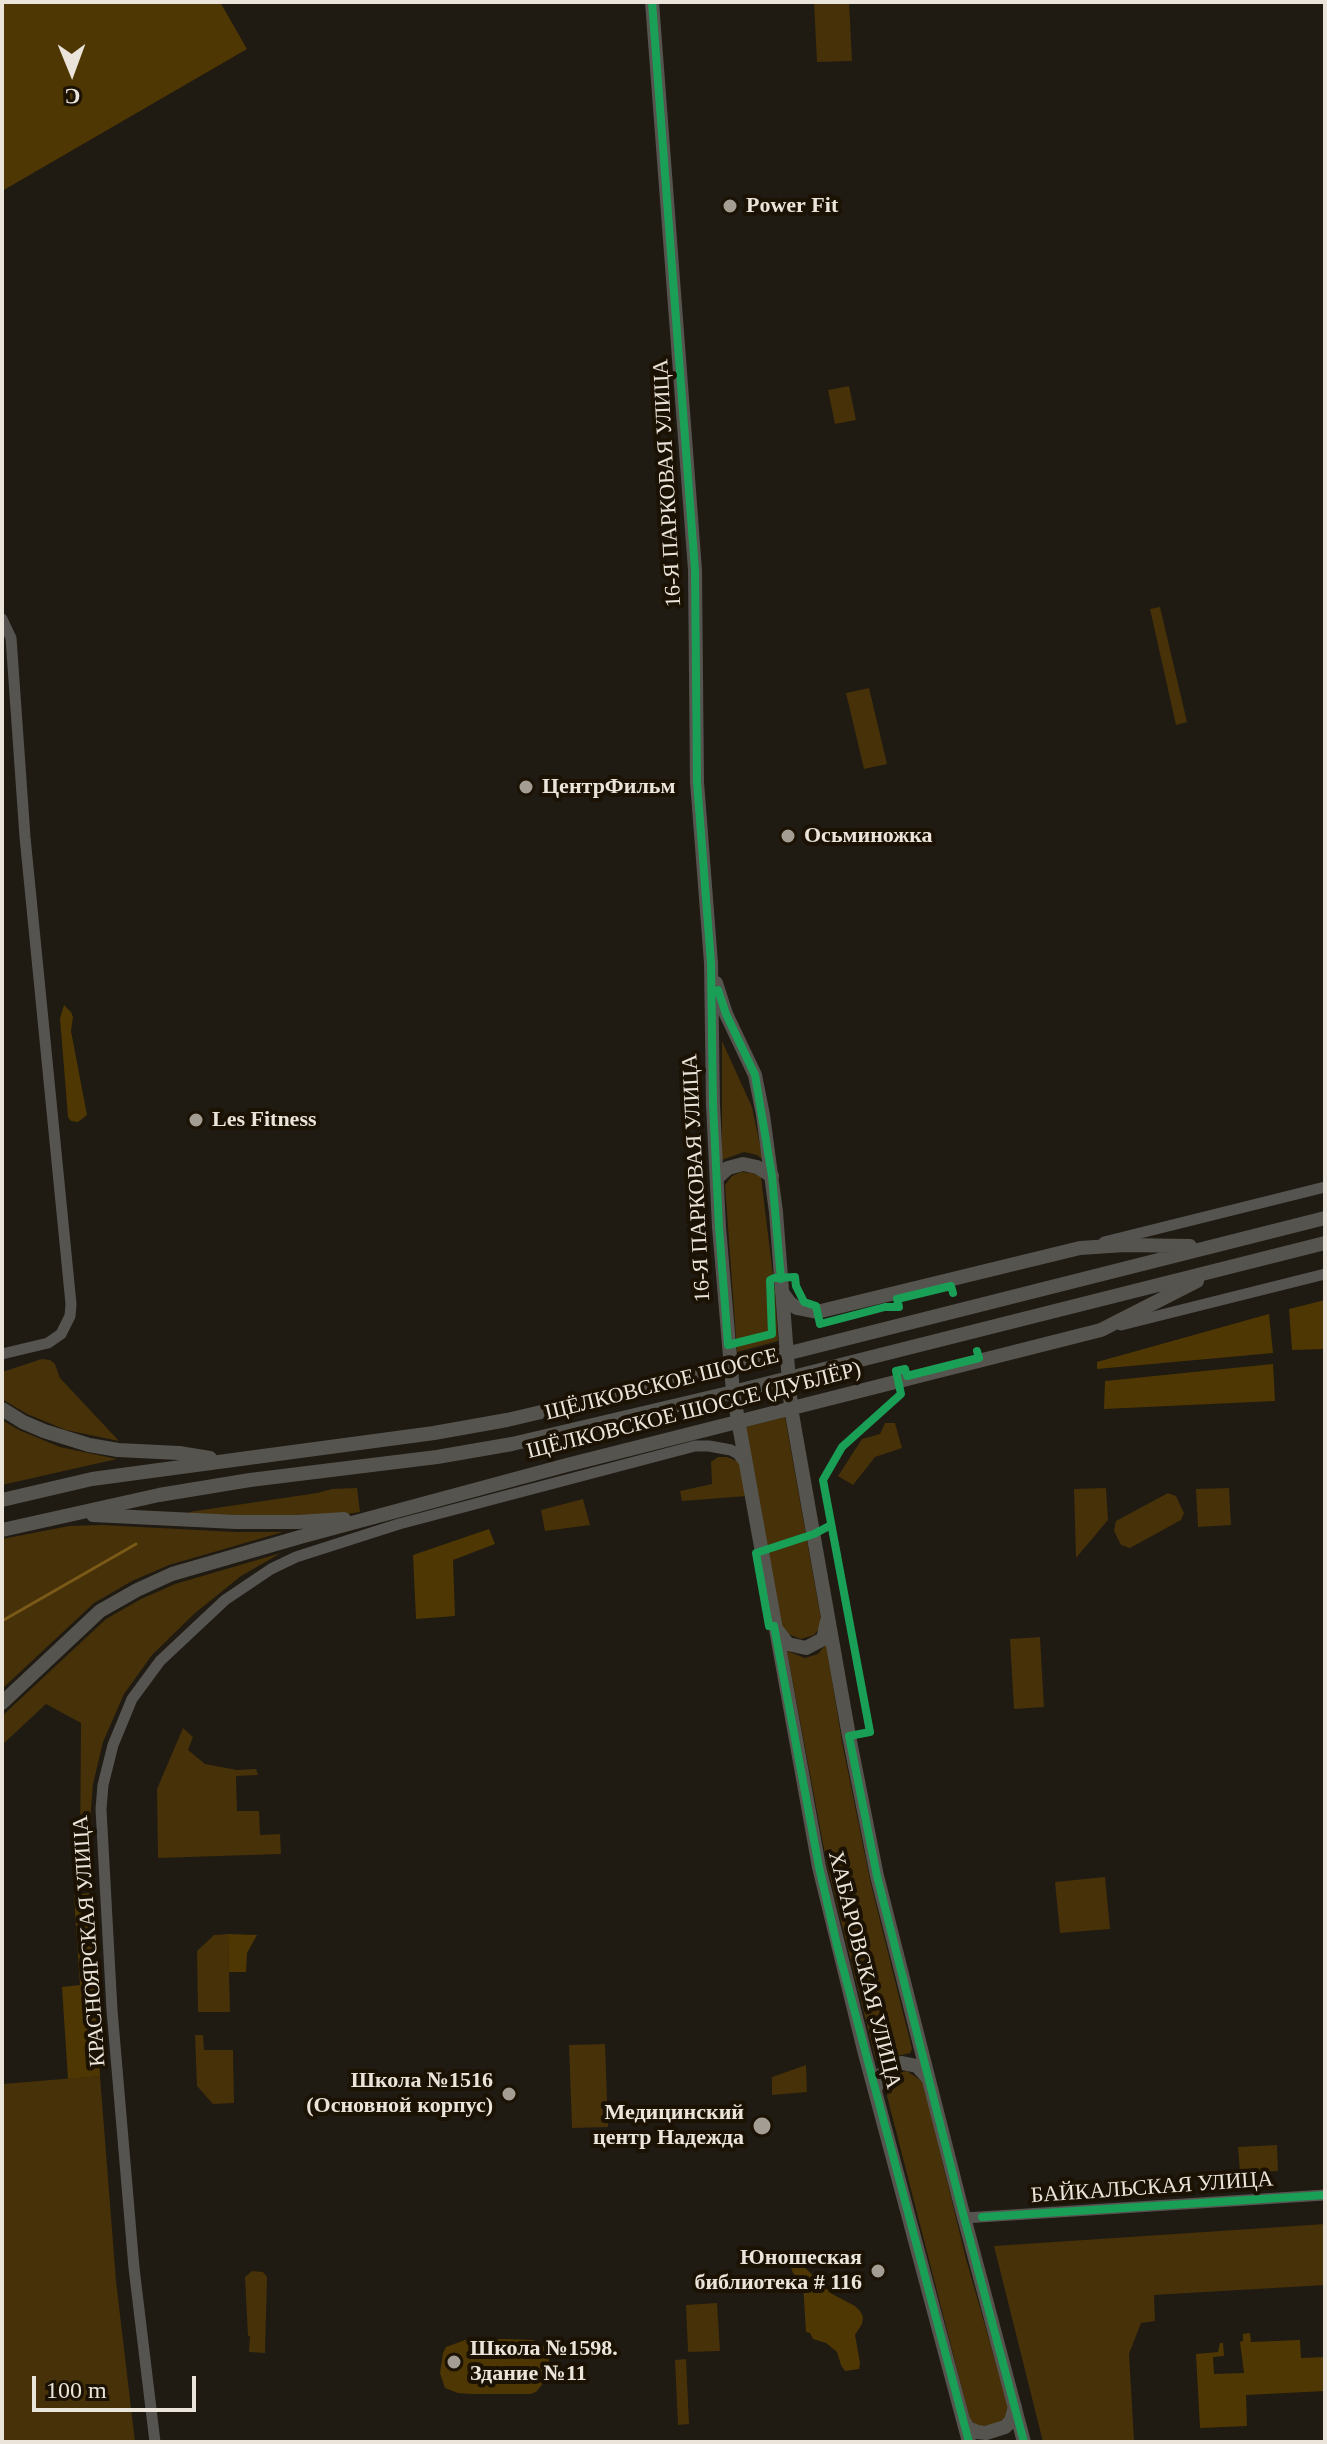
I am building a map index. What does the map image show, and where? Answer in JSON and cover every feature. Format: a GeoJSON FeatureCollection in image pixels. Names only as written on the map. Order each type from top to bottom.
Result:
{"type":"FeatureCollection","features":[{"type":"Feature","properties":{"kind":"main road","name":"16-Я ПАРКОВАЯ УЛИЦА"},"geometry":{"type":"LineString","coordinates":[[652,2],[695,570],[697,782],[711,963],[719,1227],[733,1392]]}},
{"type":"Feature","properties":{"kind":"main road","name":"16-Я ПАРКОВАЯ УЛИЦА"},"geometry":{"type":"LineString","coordinates":[[711,963],[726,1014],[755,1075],[772,1176],[787,1378]]}},
{"type":"Feature","properties":{"kind":"main road"},"geometry":{"type":"LineString","coordinates":[[718,1177],[728,1168],[743,1164],[757,1167],[772,1176]]}},
{"type":"Feature","properties":{"kind":"main road","name":"ЩЁЛКОВСКОЕ ШОССЕ"},"geometry":{"type":"LineString","coordinates":[[2,1500],[92,1479],[470,1427],[730,1368],[1325,1218]]}},
{"type":"Feature","properties":{"kind":"main road","name":"ЩЁЛКОВСКОЕ ШОССЕ"},"geometry":{"type":"LineString","coordinates":[[2,1530],[159,1495],[475,1451],[733,1392],[1325,1243]]}},
{"type":"Feature","properties":{"kind":"main road"},"geometry":{"type":"LineString","coordinates":[[782,1292],[797,1308],[817,1312],[1080,1248],[1216,1246]]}},
{"type":"Feature","properties":{"kind":"main road","name":"ЩЁЛКОВСКОЕ ШОССЕ (ДУБЛЁР)"},"geometry":{"type":"LineString","coordinates":[[391,1513],[738,1421],[1101,1330],[1221,1269]]}},
{"type":"Feature","properties":{"kind":"main road","name":"ХАБАРОВСКАЯ УЛИЦА"},"geometry":{"type":"LineString","coordinates":[[787,1378],[877,1876],[1024,2442]]}},
{"type":"Feature","properties":{"kind":"main road","name":"ХАБАРОВСКАЯ УЛИЦА"},"geometry":{"type":"LineString","coordinates":[[733,1392],[819,1867],[969,2442]]}},
{"type":"Feature","properties":{"kind":"main road"},"geometry":{"type":"LineString","coordinates":[[2,1409],[44,1431],[89,1445],[226,1460]]}},
{"type":"Feature","properties":{"kind":"main road"},"geometry":{"type":"LineString","coordinates":[[68,1514],[298,1522],[391,1513]]}},
{"type":"Feature","properties":{"kind":"main road"},"geometry":{"type":"LineString","coordinates":[[2,1703],[100,1611],[137,1590],[172,1574],[391,1513]]}},
{"type":"Feature","properties":{"kind":"main road"},"geometry":{"type":"LineString","coordinates":[[774,1626],[788,1644],[806,1648],[823,1639],[828,1616]]}},
{"type":"Feature","properties":{"kind":"main road"},"geometry":{"type":"LineString","coordinates":[[875,2090],[881,2075],[889,2067],[902,2063],[917,2066],[927,2077]]}},
{"type":"Feature","properties":{"kind":"main road"},"geometry":{"type":"LineString","coordinates":[[963,2420],[968,2428],[977,2432],[997,2430],[1011,2421],[1015,2406]]}},
{"type":"Feature","properties":{"kind":"street"},"geometry":{"type":"LineString","coordinates":[[2,619],[11,638],[25,837],[71,1304],[70,1316],[61,1334],[48,1343],[2,1354]]}},
{"type":"Feature","properties":{"kind":"street"},"geometry":{"type":"LineString","coordinates":[[1080,1248],[1325,1187]]}},
{"type":"Feature","properties":{"kind":"street","name":"ЩЁЛКОВСКОЕ ШОССЕ (ДУБЛЁР)"},"geometry":{"type":"LineString","coordinates":[[1101,1330],[1325,1274]]}},
{"type":"Feature","properties":{"kind":"street","name":"КРАСНОЯРСКАЯ УЛИЦА"},"geometry":{"type":"LineString","coordinates":[[155,2442],[135,2278],[103,1875],[102,1797],[113,1745],[132,1699],[160,1661],[217,1607],[271,1569],[320,1548],[399,1524],[695,1446],[731,1450],[745,1464]]}},
{"type":"Feature","properties":{"kind":"street","name":"БАЙКАЛЬСКАЯ УЛИЦА"},"geometry":{"type":"LineString","coordinates":[[964,2218],[1325,2195]]}},
{"type":"Feature","properties":{"kind":"shaded area"},"geometry":{"type":"Polygon","coordinates":[[[2,2],[220,2],[247,49],[2,191],[2,2]]]}},
{"type":"Feature","properties":{"kind":"shaded area"},"geometry":{"type":"Polygon","coordinates":[[[814,2],[849,2],[852,61],[817,62],[814,2]]]}},
{"type":"Feature","properties":{"kind":"shaded area"},"geometry":{"type":"Polygon","coordinates":[[[849,386],[856,420],[835,424],[828,390],[849,386]]]}},
{"type":"Feature","properties":{"kind":"shaded area"},"geometry":{"type":"Polygon","coordinates":[[[1160,607],[1187,722],[1176,725],[1150,609],[1160,607]]]}},
{"type":"Feature","properties":{"kind":"shaded area"},"geometry":{"type":"Polygon","coordinates":[[[869,688],[887,764],[864,769],[846,693],[869,688]]]}},
{"type":"Feature","properties":{"kind":"shaded area"},"geometry":{"type":"Polygon","coordinates":[[[64,1005],[73,1017],[71,1031],[87,1115],[78,1122],[68,1117],[60,1018],[64,1005]]]}},
{"type":"Feature","properties":{"kind":"shaded area"},"geometry":{"type":"Polygon","coordinates":[[[722,1041],[752,1107],[763,1160],[744,1152],[722,1160],[722,1041]]]}},
{"type":"Feature","properties":{"kind":"shaded area"},"geometry":{"type":"Polygon","coordinates":[[[741,1172],[761,1177],[778,1341],[737,1352],[725,1185],[732,1176],[741,1172]]]}},
{"type":"Feature","properties":{"kind":"shaded area"},"geometry":{"type":"Polygon","coordinates":[[[1325,1300],[1325,1349],[1292,1350],[1289,1309],[1325,1300]]]}},
{"type":"Feature","properties":{"kind":"shaded area"},"geometry":{"type":"Polygon","coordinates":[[[1269,1314],[1273,1353],[1097,1369],[1097,1362],[1269,1314]]]}},
{"type":"Feature","properties":{"kind":"shaded area"},"geometry":{"type":"Polygon","coordinates":[[[42,1359],[55,1364],[60,1378],[119,1441],[66,1430],[27,1414],[2,1399],[2,1372],[42,1359]]]}},
{"type":"Feature","properties":{"kind":"shaded area"},"geometry":{"type":"Polygon","coordinates":[[[1273,1364],[1275,1401],[1104,1409],[1105,1381],[1273,1364]]]}},
{"type":"Feature","properties":{"kind":"shaded area"},"geometry":{"type":"Polygon","coordinates":[[[785,1417],[822,1625],[814,1635],[801,1639],[783,1632],[746,1427],[785,1417]]]}},
{"type":"Feature","properties":{"kind":"shaded area"},"geometry":{"type":"Polygon","coordinates":[[[2,1420],[60,1447],[117,1459],[2,1485],[2,1420]]]}},
{"type":"Feature","properties":{"kind":"shaded area"},"geometry":{"type":"Polygon","coordinates":[[[885,1423],[895,1423],[902,1448],[875,1457],[853,1485],[838,1476],[862,1439],[880,1434],[885,1423]]]}},
{"type":"Feature","properties":{"kind":"shaded area"},"geometry":{"type":"Polygon","coordinates":[[[718,1457],[737,1461],[744,1471],[747,1496],[682,1501],[680,1491],[712,1484],[711,1462],[718,1457]]]}},
{"type":"Feature","properties":{"kind":"shaded area"},"geometry":{"type":"Polygon","coordinates":[[[357,1488],[360,1512],[329,1517],[190,1515],[189,1512],[332,1489],[357,1488]]]}},
{"type":"Feature","properties":{"kind":"shaded area"},"geometry":{"type":"Polygon","coordinates":[[[1106,1488],[1108,1520],[1076,1558],[1074,1489],[1106,1488]]]}},
{"type":"Feature","properties":{"kind":"shaded area"},"geometry":{"type":"Polygon","coordinates":[[[1229,1488],[1231,1525],[1198,1527],[1196,1489],[1229,1488]]]}},
{"type":"Feature","properties":{"kind":"shaded area"},"geometry":{"type":"Polygon","coordinates":[[[1168,1493],[1176,1496],[1184,1513],[1181,1520],[1130,1548],[1121,1545],[1114,1531],[1116,1521],[1168,1493]]]}},
{"type":"Feature","properties":{"kind":"shaded area"},"geometry":{"type":"Polygon","coordinates":[[[583,1499],[590,1525],[545,1531],[541,1510],[583,1499]]]}},
{"type":"Feature","properties":{"kind":"shaded area"},"geometry":{"type":"Polygon","coordinates":[[[69,1526],[283,1532],[169,1565],[132,1581],[94,1603],[2,1689],[2,1539],[69,1526]]]}},
{"type":"Feature","properties":{"kind":"shaded area"},"geometry":{"type":"Polygon","coordinates":[[[489,1529],[495,1544],[453,1560],[455,1616],[416,1619],[413,1555],[489,1529]]]}},
{"type":"Feature","properties":{"kind":"shaded area"},"geometry":{"type":"Polygon","coordinates":[[[281,1553],[241,1576],[194,1614],[152,1655],[124,1694],[103,1742],[93,1784],[93,1876],[83,1873],[80,1854],[81,1723],[46,1704],[2,1745],[2,1716],[106,1619],[175,1584],[281,1553]]]}},
{"type":"Feature","properties":{"kind":"shaded area"},"geometry":{"type":"Polygon","coordinates":[[[1040,1637],[1044,1707],[1014,1709],[1010,1639],[1040,1637]]]}},
{"type":"Feature","properties":{"kind":"shaded area"},"geometry":{"type":"Polygon","coordinates":[[[826,1644],[870,1880],[912,2049],[910,2053],[876,2061],[827,1865],[787,1651],[805,1658],[818,1654],[826,1644]]]}},
{"type":"Feature","properties":{"kind":"shaded area"},"geometry":{"type":"Polygon","coordinates":[[[183,1728],[193,1737],[188,1750],[205,1764],[237,1770],[256,1769],[258,1775],[236,1776],[237,1811],[259,1811],[260,1835],[280,1834],[281,1854],[158,1858],[157,1789],[183,1728]]]}},
{"type":"Feature","properties":{"kind":"shaded area"},"geometry":{"type":"Polygon","coordinates":[[[1105,1877],[1110,1929],[1060,1933],[1055,1882],[1105,1877]]]}},
{"type":"Feature","properties":{"kind":"shaded area"},"geometry":{"type":"Polygon","coordinates":[[[89,1893],[100,2076],[68,2079],[62,1987],[80,1985],[74,1895],[89,1893]]]}},
{"type":"Feature","properties":{"kind":"shaded area"},"geometry":{"type":"Polygon","coordinates":[[[228,1934],[230,2012],[198,2012],[197,1951],[214,1935],[228,1934]]]}},
{"type":"Feature","properties":{"kind":"shaded area"},"geometry":{"type":"Polygon","coordinates":[[[228,1934],[257,1935],[247,1953],[246,1972],[229,1972],[228,1934]]]}},
{"type":"Feature","properties":{"kind":"shaded area"},"geometry":{"type":"Polygon","coordinates":[[[195,2035],[203,2035],[204,2050],[233,2050],[234,2103],[213,2104],[197,2086],[195,2035]]]}},
{"type":"Feature","properties":{"kind":"shaded area"},"geometry":{"type":"Polygon","coordinates":[[[605,2044],[608,2127],[572,2128],[569,2045],[605,2044]]]}},
{"type":"Feature","properties":{"kind":"shaded area"},"geometry":{"type":"Polygon","coordinates":[[[806,2065],[807,2092],[772,2095],[772,2077],[806,2065]]]}},
{"type":"Feature","properties":{"kind":"shaded area"},"geometry":{"type":"Polygon","coordinates":[[[907,2071],[923,2082],[966,2259],[1009,2409],[1005,2418],[995,2425],[978,2426],[970,2420],[887,2096],[891,2079],[907,2071]]]}},
{"type":"Feature","properties":{"kind":"shaded area"},"geometry":{"type":"Polygon","coordinates":[[[100,2076],[116,2281],[135,2442],[2,2442],[2,2084],[100,2076]]]}},
{"type":"Feature","properties":{"kind":"shaded area"},"geometry":{"type":"Polygon","coordinates":[[[1277,2145],[1278,2171],[1240,2173],[1238,2147],[1277,2145]]]}},
{"type":"Feature","properties":{"kind":"shaded area"},"geometry":{"type":"Polygon","coordinates":[[[1325,2224],[1325,2285],[1154,2295],[1155,2321],[1141,2323],[1129,2354],[1134,2440],[1043,2442],[994,2246],[1325,2224]]]}},
{"type":"Feature","properties":{"kind":"shaded area"},"geometry":{"type":"Polygon","coordinates":[[[794,2257],[832,2294],[860,2311],[862,2324],[855,2335],[859,2369],[845,2371],[837,2352],[806,2332],[803,2283],[793,2273],[788,2260],[794,2257]]]}},
{"type":"Feature","properties":{"kind":"shaded area"},"geometry":{"type":"Polygon","coordinates":[[[252,2271],[263,2272],[267,2277],[265,2353],[249,2352],[245,2277],[252,2271]]]}},
{"type":"Feature","properties":{"kind":"shaded area"},"geometry":{"type":"Polygon","coordinates":[[[717,2303],[720,2351],[688,2352],[686,2305],[717,2303]]]}},
{"type":"Feature","properties":{"kind":"shaded area"},"geometry":{"type":"Polygon","coordinates":[[[1250,2333],[1251,2342],[1300,2340],[1301,2358],[1325,2357],[1325,2391],[1246,2395],[1247,2426],[1200,2428],[1196,2354],[1218,2352],[1220,2343],[1223,2343],[1224,2356],[1213,2357],[1214,2374],[1244,2373],[1240,2342],[1243,2341],[1243,2334],[1250,2333]]]}},
{"type":"Feature","properties":{"kind":"shaded area"},"geometry":{"type":"Polygon","coordinates":[[[465,2340],[533,2340],[547,2350],[551,2370],[536,2392],[472,2394],[445,2388],[440,2373],[446,2347],[465,2340]]]}},
{"type":"Feature","properties":{"kind":"shaded area"},"geometry":{"type":"Polygon","coordinates":[[[686,2359],[689,2424],[678,2425],[675,2360],[686,2359]]]}},
{"type":"Feature","properties":{"kind":"waterway"},"geometry":{"type":"LineString","coordinates":[[2,1621],[136,1544]]}},
{"type":"Feature","properties":{"kind":"cycle path"},"geometry":{"type":"LineString","coordinates":[[652,2],[695,570],[697,782],[711,963],[713,1105],[728,1345],[772,1334],[770,1280],[774,1278],[795,1277],[804,1302],[816,1306],[820,1324],[885,1307],[899,1307],[897,1299],[951,1286],[953,1293]]}},
{"type":"Feature","properties":{"kind":"cycle path"},"geometry":{"type":"LineString","coordinates":[[718,990],[755,1075],[772,1176],[781,1279]]}},
{"type":"Feature","properties":{"kind":"cycle path"},"geometry":{"type":"LineString","coordinates":[[977,1351],[979,1358],[907,1376],[905,1369],[896,1371],[901,1394],[842,1447],[823,1480],[870,1732],[849,1736],[877,1876],[1024,2442]]}},
{"type":"Feature","properties":{"kind":"cycle path"},"geometry":{"type":"LineString","coordinates":[[769,1626],[756,1553],[814,1534],[831,1525]]}},
{"type":"Feature","properties":{"kind":"cycle path"},"geometry":{"type":"LineString","coordinates":[[774,1626],[819,1867],[837,1945],[969,2442]]}},
{"type":"Feature","properties":{"kind":"cycle path"},"geometry":{"type":"LineString","coordinates":[[982,2217],[1325,2195]]}},
{"type":"Feature","properties":{"kind":"place","name":"Power Fit"},"geometry":{"type":"Point","coordinates":[730,206]}},
{"type":"Feature","properties":{"kind":"place","name":"ЦентрФильм"},"geometry":{"type":"Point","coordinates":[526,787]}},
{"type":"Feature","properties":{"kind":"place","name":"Осьминожка"},"geometry":{"type":"Point","coordinates":[788,836]}},
{"type":"Feature","properties":{"kind":"place","name":"Les Fitness"},"geometry":{"type":"Point","coordinates":[196,1120]}},
{"type":"Feature","properties":{"kind":"place","name":"Школа №1516 (Основной корпус)"},"geometry":{"type":"Point","coordinates":[509,2094]}},
{"type":"Feature","properties":{"kind":"place","name":"Медицинский центр Надежда"},"geometry":{"type":"Point","coordinates":[762,2126]}},
{"type":"Feature","properties":{"kind":"place","name":"Юношеская библиотека # 116"},"geometry":{"type":"Point","coordinates":[878,2271]}},
{"type":"Feature","properties":{"kind":"place","name":"Школа №1598. Здание №11"},"geometry":{"type":"Point","coordinates":[454,2362]}}]}
